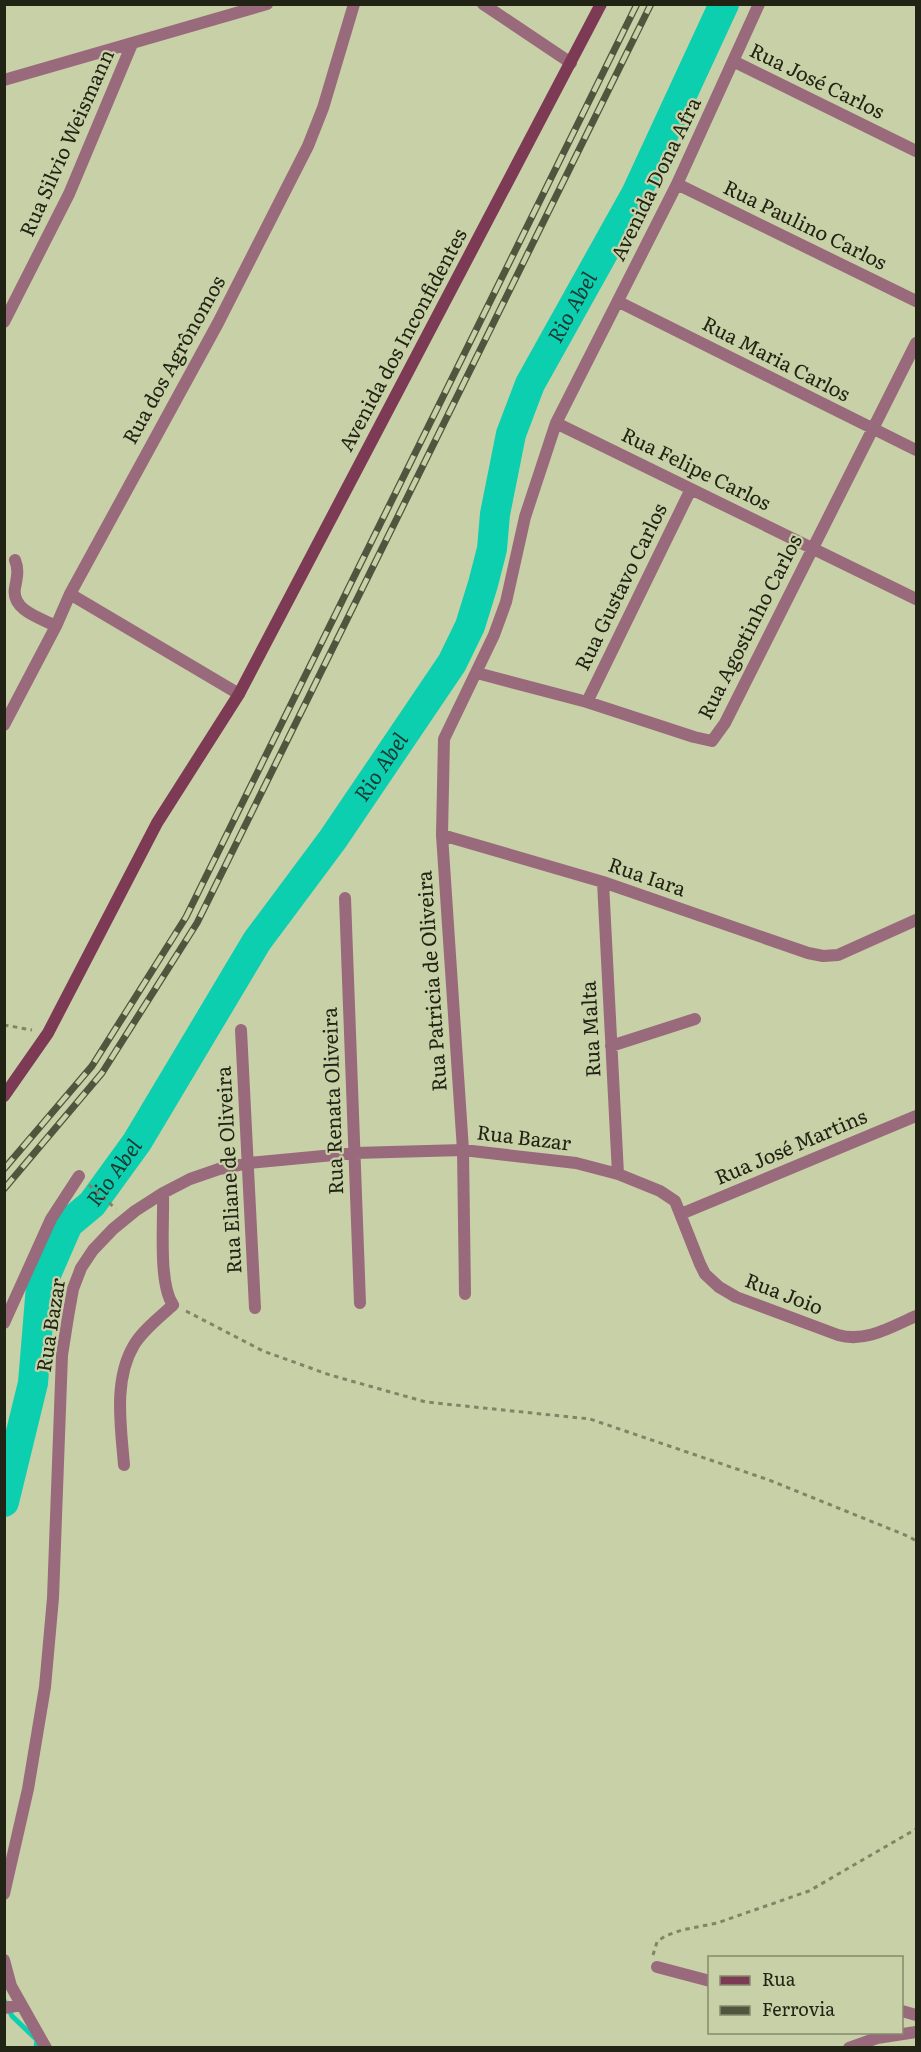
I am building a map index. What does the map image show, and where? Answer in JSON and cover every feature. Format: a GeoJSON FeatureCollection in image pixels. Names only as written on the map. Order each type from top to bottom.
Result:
{"type":"FeatureCollection","features":[{"type":"Feature","properties":{"kind":"main road","name":"Avenida dos Inconfidentes"},"geometry":{"type":"LineString","coordinates":[[4,1096],[48,1033],[157,823],[239,694],[601,4]]}},
{"type":"Feature","properties":{"kind":"street"},"geometry":{"type":"LineString","coordinates":[[4,80],[267,4]]}},
{"type":"Feature","properties":{"kind":"street","name":"Rua dos Agrônomos"},"geometry":{"type":"LineString","coordinates":[[4,725],[56,626],[70,594],[218,323],[308,146],[329,89],[354,4]]}},
{"type":"Feature","properties":{"kind":"street"},"geometry":{"type":"LineString","coordinates":[[483,4],[571,63]]}},
{"type":"Feature","properties":{"kind":"street","name":"Avenida Dona Afra"},"geometry":{"type":"LineString","coordinates":[[477,673],[506,602],[525,517],[556,423],[677,184],[759,4]]}},
{"type":"Feature","properties":{"kind":"street","name":"Rua Silvio Weismann"},"geometry":{"type":"LineString","coordinates":[[4,322],[69,194],[132,44]]}},
{"type":"Feature","properties":{"kind":"street","name":"Rua José Carlos"},"geometry":{"type":"LineString","coordinates":[[733,61],[916,151]]}},
{"type":"Feature","properties":{"kind":"street","name":"Rua Paulino Carlos"},"geometry":{"type":"LineString","coordinates":[[677,184],[916,301]]}},
{"type":"Feature","properties":{"kind":"street","name":"Rua Maria Carlos"},"geometry":{"type":"LineString","coordinates":[[619,302],[916,450]]}},
{"type":"Feature","properties":{"kind":"street","name":"Rua Agostinho Carlos"},"geometry":{"type":"LineString","coordinates":[[477,673],[587,702],[712,741],[725,723],[916,344]]}},
{"type":"Feature","properties":{"kind":"street","name":"Rua Felipe Carlos"},"geometry":{"type":"LineString","coordinates":[[556,423],[916,599]]}},
{"type":"Feature","properties":{"kind":"street","name":"Rua Gustavo Carlos"},"geometry":{"type":"LineString","coordinates":[[587,702],[691,489]]}},
{"type":"Feature","properties":{"kind":"street"},"geometry":{"type":"LineString","coordinates":[[15,560],[18,568],[14,594],[16,602],[30,614],[56,626]]}},
{"type":"Feature","properties":{"kind":"street"},"geometry":{"type":"LineString","coordinates":[[70,594],[239,694]]}},
{"type":"Feature","properties":{"kind":"street","name":"Rua Patricia de Oliveira"},"geometry":{"type":"LineString","coordinates":[[465,1294],[462,1150],[442,835],[444,739],[477,673]]}},
{"type":"Feature","properties":{"kind":"street","name":"Rua Iara"},"geometry":{"type":"LineString","coordinates":[[442,835],[603,882],[823,956],[838,955],[916,920]]}},
{"type":"Feature","properties":{"kind":"street","name":"Rua Malta"},"geometry":{"type":"LineString","coordinates":[[603,882],[618,1174]]}},
{"type":"Feature","properties":{"kind":"street","name":"Rua Renata Oliveira"},"geometry":{"type":"LineString","coordinates":[[345,898],[360,1303]]}},
{"type":"Feature","properties":{"kind":"street"},"geometry":{"type":"LineString","coordinates":[[610,1046],[695,1019]]}},
{"type":"Feature","properties":{"kind":"street","name":"Rua Eliane de Oliveira"},"geometry":{"type":"LineString","coordinates":[[241,1030],[255,1308]]}},
{"type":"Feature","properties":{"kind":"street","name":"Rua José Martins"},"geometry":{"type":"LineString","coordinates":[[681,1214],[916,1116]]}},
{"type":"Feature","properties":{"kind":"street","name":"Rua Bazar"},"geometry":{"type":"LineString","coordinates":[[4,1894],[28,1789],[45,1687],[53,1598],[62,1356],[73,1289],[81,1268],[99,1243],[135,1211],[190,1179],[219,1168],[355,1153],[462,1150],[576,1163],[618,1174],[668,1195],[675,1202],[681,1214]]}},
{"type":"Feature","properties":{"kind":"street"},"geometry":{"type":"LineString","coordinates":[[4,1323],[51,1219],[84,1180]]}},
{"type":"Feature","properties":{"kind":"street"},"geometry":{"type":"LineString","coordinates":[[124,1465],[121,1418],[122,1381],[129,1355],[141,1336],[173,1305],[168,1297],[164,1281],[164,1193]]}},
{"type":"Feature","properties":{"kind":"street","name":"Rua Joio"},"geometry":{"type":"LineString","coordinates":[[681,1214],[705,1274],[719,1287],[736,1297],[838,1335],[854,1338],[869,1336],[916,1316]]}},
{"type":"Feature","properties":{"kind":"street"},"geometry":{"type":"LineString","coordinates":[[4,1960],[11,1986],[12,2007],[46,2048]]}},
{"type":"Feature","properties":{"kind":"street"},"geometry":{"type":"LineString","coordinates":[[657,1967],[708,1980]]}},
{"type":"Feature","properties":{"kind":"street"},"geometry":{"type":"LineString","coordinates":[[849,2048],[877,2038],[916,2032]]}},
{"type":"Feature","properties":{"kind":"path"},"geometry":{"type":"LineString","coordinates":[[4,1025],[48,1033]]}},
{"type":"Feature","properties":{"kind":"path"},"geometry":{"type":"LineString","coordinates":[[84,1180],[110,1204]]}},
{"type":"Feature","properties":{"kind":"path"},"geometry":{"type":"LineString","coordinates":[[173,1305],[263,1351],[330,1375],[426,1402],[590,1419],[769,1480],[916,1541]]}},
{"type":"Feature","properties":{"kind":"path"},"geometry":{"type":"LineString","coordinates":[[657,1967],[653,1959],[653,1951],[657,1942],[665,1936],[727,1920],[809,1891],[916,1829]]}},
{"type":"Feature","properties":{"kind":"waterway","name":"Rio Abel"},"geometry":{"type":"LineString","coordinates":[[4,1502],[33,1383],[41,1286],[68,1224],[92,1204],[137,1142],[257,941],[333,839],[452,663],[470,626],[483,584],[492,549],[495,514],[511,434],[530,384],[636,194],[724,4]]}},
{"type":"Feature","properties":{"kind":"waterway"},"geometry":{"type":"LineString","coordinates":[[4,2000],[12,2016],[37,2040],[36,2048]]}},
{"type":"Feature","properties":{"kind":"railway"},"geometry":{"type":"LineString","coordinates":[[4,1169],[92,1066],[186,917],[637,4]]}},
{"type":"Feature","properties":{"kind":"railway"},"geometry":{"type":"LineString","coordinates":[[4,1189],[102,1073],[197,923],[651,4]]}}]}
